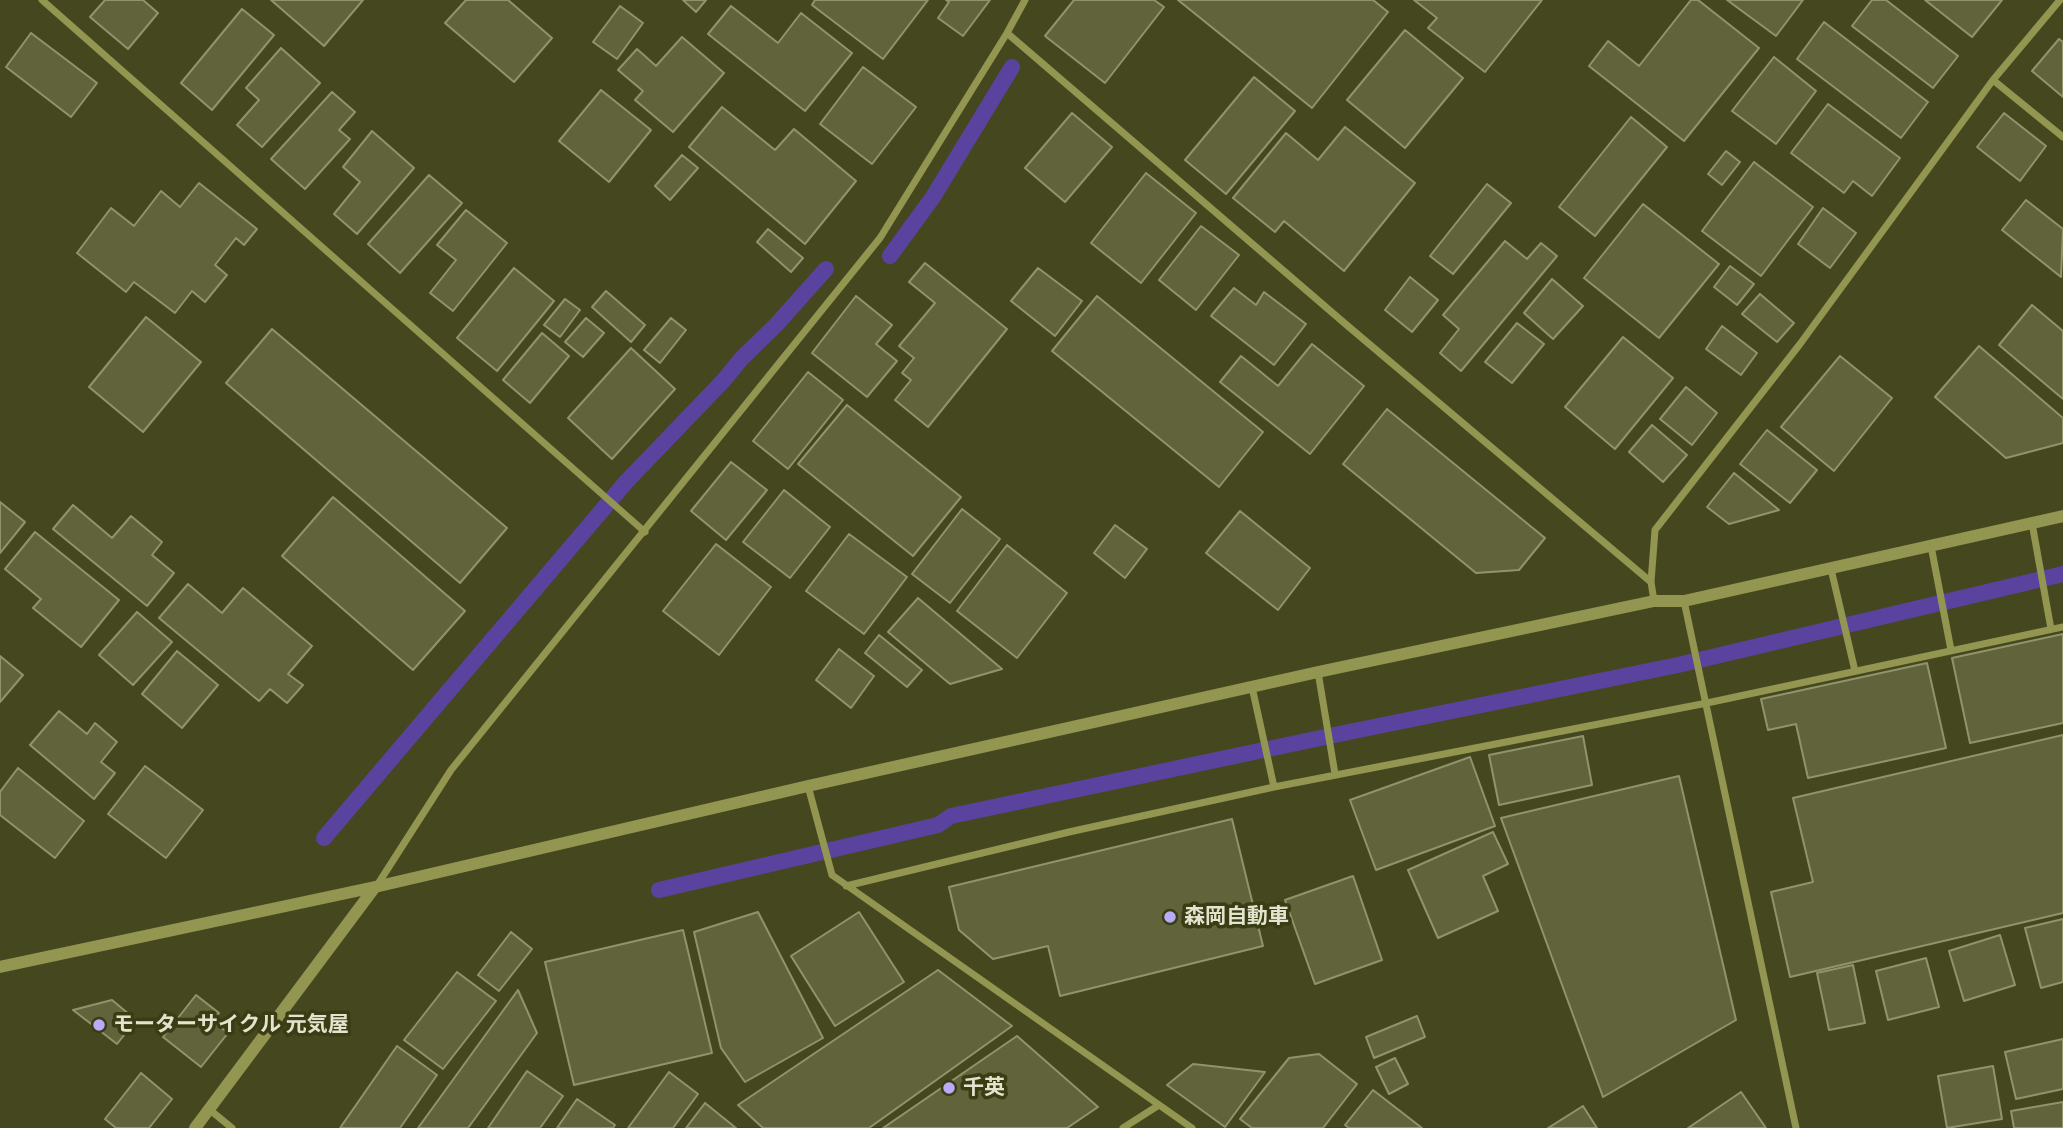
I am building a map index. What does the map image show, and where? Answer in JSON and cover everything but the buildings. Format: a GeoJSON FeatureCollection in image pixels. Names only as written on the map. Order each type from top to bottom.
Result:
{"type":"FeatureCollection","features":[{"type":"Feature","properties":{"kind":"street"},"geometry":{"type":"LineString","coordinates":[[42,0],[645,532]]}},
{"type":"Feature","properties":{"kind":"street"},"geometry":{"type":"LineString","coordinates":[[195,1128],[375,887],[451,771],[880,238],[1007,33],[1024,0]]}},
{"type":"Feature","properties":{"kind":"street"},"geometry":{"type":"LineString","coordinates":[[1654,601],[1651,582],[1655,530],[1800,344],[1993,80],[2060,0]]}},
{"type":"Feature","properties":{"kind":"street"},"geometry":{"type":"LineString","coordinates":[[1007,33],[1651,582]]}},
{"type":"Feature","properties":{"kind":"street"},"geometry":{"type":"LineString","coordinates":[[1993,80],[2063,137]]}},
{"type":"Feature","properties":{"kind":"street"},"geometry":{"type":"LineString","coordinates":[[0,967],[375,887],[808,786],[1252,687],[1654,601],[1684,601],[2063,516]]}},
{"type":"Feature","properties":{"kind":"street"},"geometry":{"type":"LineString","coordinates":[[2032,523],[2051,629]]}},
{"type":"Feature","properties":{"kind":"street"},"geometry":{"type":"LineString","coordinates":[[1931,546],[1951,650]]}},
{"type":"Feature","properties":{"kind":"street"},"geometry":{"type":"LineString","coordinates":[[1831,569],[1855,671]]}},
{"type":"Feature","properties":{"kind":"street"},"geometry":{"type":"LineString","coordinates":[[1684,601],[1796,1128]]}},
{"type":"Feature","properties":{"kind":"street"},"geometry":{"type":"LineString","coordinates":[[846,886],[1069,832],[1335,774],[1707,703],[2063,627]]}},
{"type":"Feature","properties":{"kind":"street"},"geometry":{"type":"LineString","coordinates":[[1318,673],[1335,774]]}},
{"type":"Feature","properties":{"kind":"street"},"geometry":{"type":"LineString","coordinates":[[1252,687],[1274,787]]}},
{"type":"Feature","properties":{"kind":"street"},"geometry":{"type":"LineString","coordinates":[[808,786],[832,875],[1192,1128]]}},
{"type":"Feature","properties":{"kind":"street"},"geometry":{"type":"LineString","coordinates":[[1123,1128],[1159,1105]]}},
{"type":"Feature","properties":{"kind":"street"},"geometry":{"type":"LineString","coordinates":[[210,1110],[232,1128]]}},
{"type":"Feature","properties":{"kind":"waterway"},"geometry":{"type":"LineString","coordinates":[[890,256],[933,197],[1012,67]]}},
{"type":"Feature","properties":{"kind":"waterway"},"geometry":{"type":"LineString","coordinates":[[324,838],[626,482],[826,269]]}},
{"type":"Feature","properties":{"kind":"waterway"},"geometry":{"type":"LineString","coordinates":[[659,890],[938,825],[951,816],[1678,665],[2063,574]]}},
{"type":"Feature","properties":{"kind":"place","name":"森岡自動車"},"geometry":{"type":"Point","coordinates":[1170,917]}},
{"type":"Feature","properties":{"kind":"place","name":"モーターサイクル 元気屋"},"geometry":{"type":"Point","coordinates":[99,1025]}},
{"type":"Feature","properties":{"kind":"place","name":"千英"},"geometry":{"type":"Point","coordinates":[949,1088]}}]}
